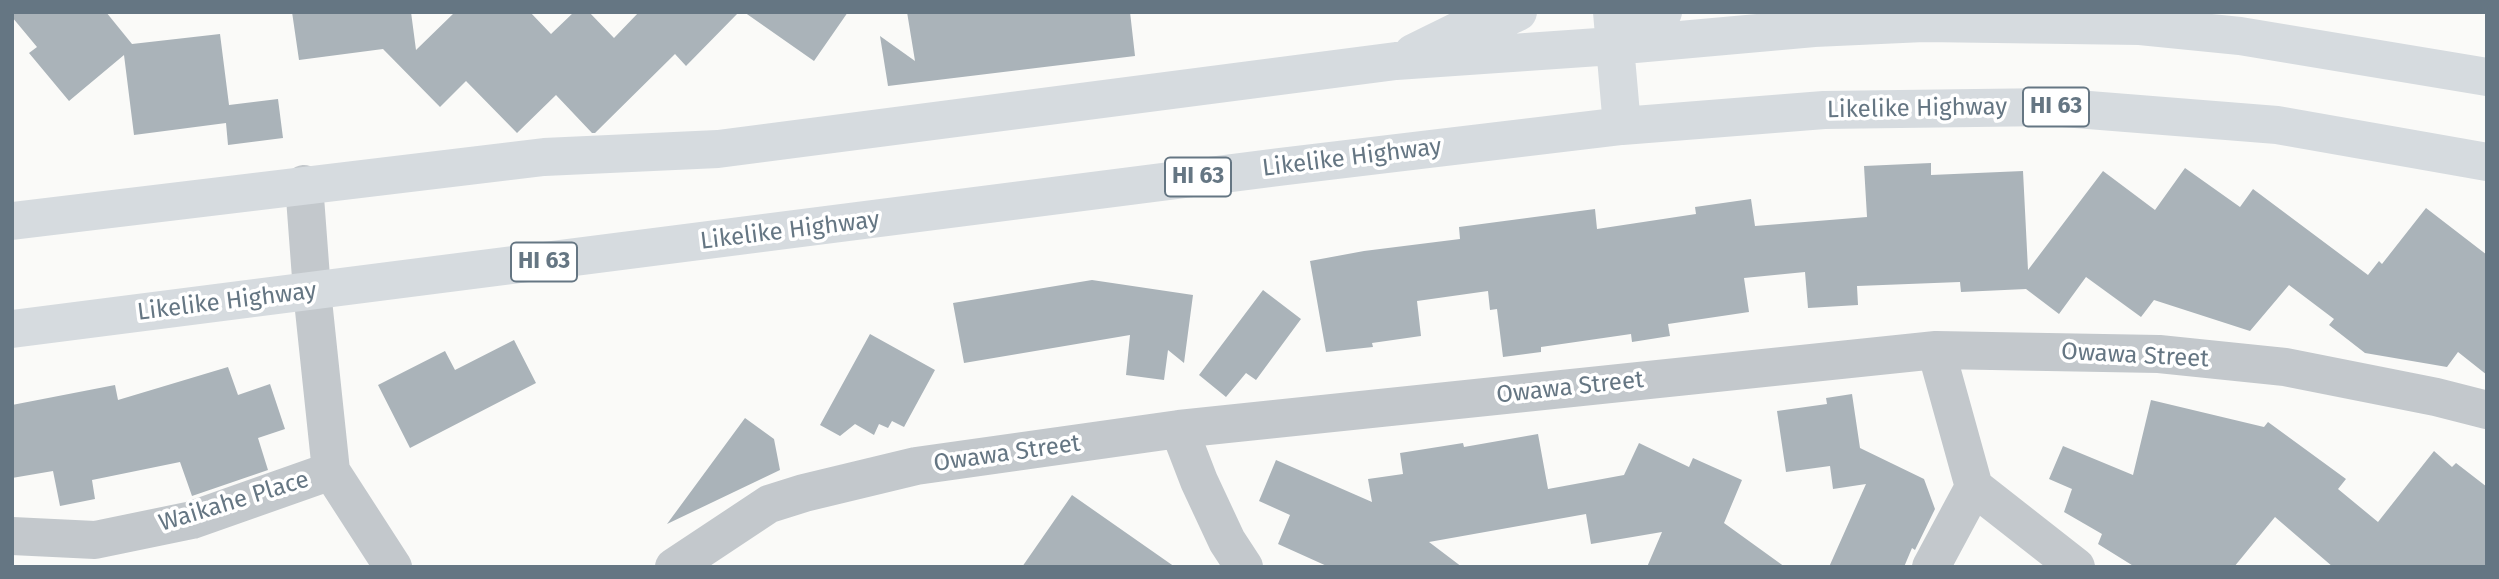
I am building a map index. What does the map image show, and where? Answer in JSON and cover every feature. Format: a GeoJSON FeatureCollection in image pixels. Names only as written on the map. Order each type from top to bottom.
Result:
{"type":"FeatureCollection","features":[{"type":"Feature","properties":{"kind":"highway"},"geometry":{"type":"LineString","coordinates":[[1396,61],[1478,21],[1505,18],[1518,12]]}},
{"type":"Feature","properties":{"kind":"highway"},"geometry":{"type":"LineString","coordinates":[[1612,29],[1663,12]]}},
{"type":"Feature","properties":{"kind":"highway"},"geometry":{"type":"LineString","coordinates":[[12,221],[544,157],[718,149],[1396,61],[1612,29],[1814,28],[1924,23],[2140,26],[2240,36],[2487,77]]}},
{"type":"Feature","properties":{"kind":"highway"},"geometry":{"type":"LineString","coordinates":[[1612,29],[1622,127]]}},
{"type":"Feature","properties":{"kind":"highway","name":"Likelike Highway"},"geometry":{"type":"LineString","coordinates":[[12,329],[1279,167],[1622,127],[1824,110],[2051,107],[2277,125],[2487,162]]}},
{"type":"Feature","properties":{"kind":"street"},"geometry":{"type":"LineString","coordinates":[[304,184],[331,471],[393,567]]}},
{"type":"Feature","properties":{"kind":"street"},"geometry":{"type":"LineString","coordinates":[[1936,349],[1974,487],[2076,567]]}},
{"type":"Feature","properties":{"kind":"street","name":"Owawa Street"},"geometry":{"type":"LineString","coordinates":[[674,567],[769,505],[804,493],[916,466],[1179,429],[1936,349],[2159,354],[2273,365],[2436,397],[2487,410]]}},
{"type":"Feature","properties":{"kind":"street"},"geometry":{"type":"LineString","coordinates":[[1179,429],[1204,493],[1227,541],[1244,567]]}},
{"type":"Feature","properties":{"kind":"street","name":"Waikahe Place"},"geometry":{"type":"LineString","coordinates":[[12,536],[95,540],[192,520],[331,471]]}},
{"type":"Feature","properties":{"kind":"street"},"geometry":{"type":"LineString","coordinates":[[1931,567],[1974,487]]}},
{"type":"Feature","properties":{"kind":"building"},"geometry":{"type":"Polygon","coordinates":[[[12,12],[106,12],[132,44],[220,34],[229,105],[278,99],[283,138],[228,145],[226,123],[134,135],[124,55],[69,101],[29,53],[37,47],[12,17],[12,12]]]}},
{"type":"Feature","properties":{"kind":"building"},"geometry":{"type":"Polygon","coordinates":[[[292,12],[411,12],[416,50],[455,12],[530,12],[551,34],[574,12],[589,12],[614,38],[639,12],[739,12],[686,66],[675,54],[595,133],[556,95],[517,133],[466,81],[440,107],[383,49],[299,60],[292,12]]]}},
{"type":"Feature","properties":{"kind":"building"},"geometry":{"type":"Polygon","coordinates":[[[744,12],[848,12],[814,61],[744,12]]]}},
{"type":"Feature","properties":{"kind":"building"},"geometry":{"type":"Polygon","coordinates":[[[907,12],[1130,12],[1135,56],[888,86],[880,36],[915,61],[907,12]]]}},
{"type":"Feature","properties":{"kind":"building"},"geometry":{"type":"Polygon","coordinates":[[[1931,163],[1931,175],[2023,171],[2028,270],[2103,171],[2155,210],[2185,168],[2240,207],[2253,189],[2368,275],[2379,261],[2382,264],[2426,208],[2487,255],[2487,375],[2458,352],[2447,367],[2365,353],[2329,325],[2334,319],[2289,285],[2250,331],[2154,300],[2141,317],[2086,277],[2059,314],[2026,289],[1961,292],[1960,282],[1857,286],[1858,305],[1808,308],[1805,272],[1744,278],[1749,312],[1668,324],[1670,336],[1632,342],[1631,334],[1541,347],[1541,352],[1503,357],[1497,309],[1490,310],[1488,291],[1417,301],[1421,336],[1372,343],[1373,347],[1326,352],[1310,261],[1460,239],[1459,227],[1595,209],[1597,229],[1696,214],[1695,207],[1751,199],[1755,226],[1867,217],[1864,166],[1931,163]]]}},
{"type":"Feature","properties":{"kind":"building"},"geometry":{"type":"Polygon","coordinates":[[[1092,280],[1193,295],[1184,363],[1168,350],[1164,380],[1126,375],[1130,335],[964,363],[953,303],[1092,280]]]}},
{"type":"Feature","properties":{"kind":"building"},"geometry":{"type":"Polygon","coordinates":[[[1263,290],[1301,319],[1256,380],[1246,373],[1226,397],[1199,375],[1263,290]]]}},
{"type":"Feature","properties":{"kind":"building"},"geometry":{"type":"Polygon","coordinates":[[[870,334],[935,370],[904,427],[892,421],[888,428],[879,424],[874,435],[855,424],[840,436],[820,425],[870,334]]]}},
{"type":"Feature","properties":{"kind":"building"},"geometry":{"type":"Polygon","coordinates":[[[514,340],[536,383],[410,448],[378,385],[445,351],[455,370],[514,340]]]}},
{"type":"Feature","properties":{"kind":"building"},"geometry":{"type":"Polygon","coordinates":[[[228,367],[238,395],[270,384],[285,429],[258,438],[268,470],[192,496],[180,462],[92,480],[95,499],[60,506],[53,471],[12,478],[12,405],[115,385],[118,400],[228,367]]]}},
{"type":"Feature","properties":{"kind":"building"},"geometry":{"type":"Polygon","coordinates":[[[1852,394],[1860,448],[1924,479],[1935,509],[1904,567],[1829,567],[1866,484],[1833,489],[1830,466],[1786,472],[1777,411],[1827,404],[1826,398],[1852,394]]]}},
{"type":"Feature","properties":{"kind":"building"},"geometry":{"type":"Polygon","coordinates":[[[2151,400],[2264,427],[2268,422],[2346,479],[2338,489],[2378,522],[2434,451],[2452,467],[2456,463],[2487,487],[2487,567],[2333,567],[2275,517],[2234,567],[2135,567],[2098,544],[2102,534],[2064,512],[2072,489],[2049,479],[2063,446],[2133,475],[2151,400]]]}},
{"type":"Feature","properties":{"kind":"building"},"geometry":{"type":"Polygon","coordinates":[[[745,418],[774,439],[780,470],[667,524],[745,418]]]}},
{"type":"Feature","properties":{"kind":"building"},"geometry":{"type":"Polygon","coordinates":[[[1538,434],[1548,489],[1624,475],[1639,443],[1689,467],[1693,458],[1742,480],[1724,523],[1785,567],[1647,567],[1662,532],[1591,544],[1586,514],[1429,542],[1462,567],[1329,567],[1278,544],[1290,515],[1259,501],[1276,460],[1372,502],[1368,479],[1403,474],[1400,453],[1463,443],[1464,447],[1538,434]]]}},
{"type":"Feature","properties":{"kind":"building"},"geometry":{"type":"Polygon","coordinates":[[[1072,495],[1175,567],[1022,567],[1072,495]]]}}]}
